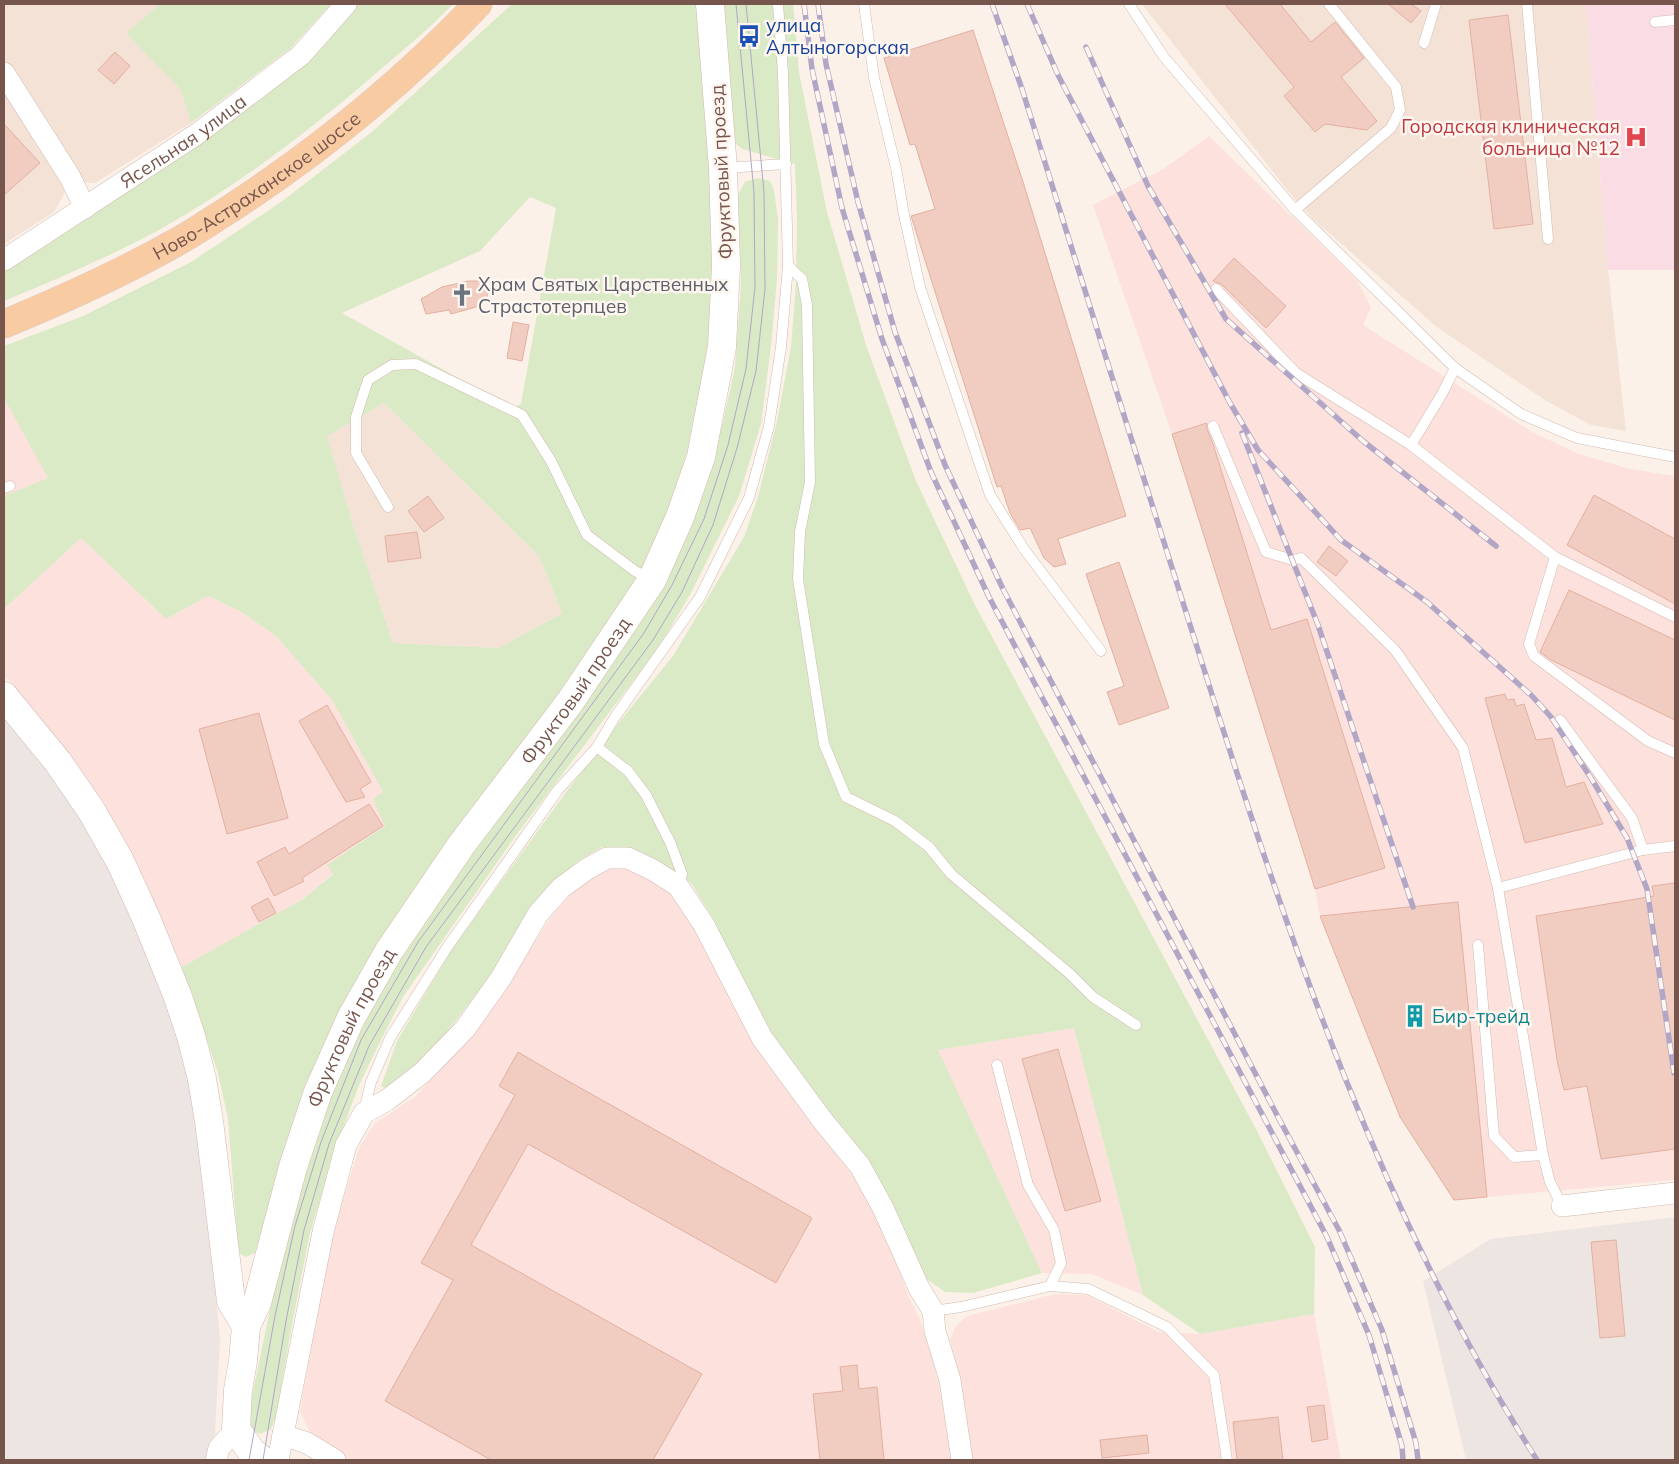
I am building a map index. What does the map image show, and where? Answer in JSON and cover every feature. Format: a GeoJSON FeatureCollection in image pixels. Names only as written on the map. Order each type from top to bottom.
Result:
{"type":"FeatureCollection","features":[{"type":"Feature","properties":{"kind":"main road","name":"Ново-Астраханское шоссе"},"geometry":{"type":"LineString","coordinates":[[4,324],[70,297],[176,243],[266,185],[362,114],[448,36],[478,4]]}},
{"type":"Feature","properties":{"kind":"street","name":"Ясельная улица"},"geometry":{"type":"LineString","coordinates":[[5,257],[85,208],[197,134],[301,55],[346,4]]}},
{"type":"Feature","properties":{"kind":"street","name":"Фруктовый проезд"},"geometry":{"type":"LineString","coordinates":[[236,1429],[238,1390],[246,1326],[257,1303],[293,1167],[318,1092],[351,1018],[389,951],[462,844],[570,702],[652,580],[680,517],[701,457],[722,347],[726,265],[723,168],[710,4]]}},
{"type":"Feature","properties":{"kind":"street"},"geometry":{"type":"LineString","coordinates":[[4,73],[70,177],[85,208]]}},
{"type":"Feature","properties":{"kind":"street"},"geometry":{"type":"LineString","coordinates":[[4,696],[58,762],[91,810],[120,861],[178,996],[191,1036],[209,1121],[231,1301],[246,1326]]}},
{"type":"Feature","properties":{"kind":"street"},"geometry":{"type":"LineString","coordinates":[[278,1460],[322,1232],[346,1145],[364,1113],[386,1100],[422,1073],[465,1029],[501,978],[538,914],[561,888],[587,869],[607,858],[628,858],[653,870],[678,886],[704,925],[762,1038],[823,1121],[860,1166],[883,1208],[919,1288],[933,1311],[936,1331],[950,1380],[962,1460]]}},
{"type":"Feature","properties":{"kind":"street"},"geometry":{"type":"LineString","coordinates":[[1562,1206],[1675,1193]]}},
{"type":"Feature","properties":{"kind":"street"},"geometry":{"type":"LineString","coordinates":[[216,1460],[219,1448],[236,1429],[251,1450],[262,1460]]}},
{"type":"Feature","properties":{"kind":"street"},"geometry":{"type":"LineString","coordinates":[[283,1435],[306,1443],[335,1460]]}},
{"type":"Feature","properties":{"kind":"lane"},"geometry":{"type":"LineString","coordinates":[[364,1113],[371,1082],[390,1038],[448,946],[558,790],[597,748],[615,717],[700,596],[749,498],[769,426],[781,347],[788,266],[784,73],[778,4]]}},
{"type":"Feature","properties":{"kind":"lane"},"geometry":{"type":"LineString","coordinates":[[864,4],[874,78],[896,168],[920,287],[990,495],[1024,549],[1101,651]]}},
{"type":"Feature","properties":{"kind":"lane"},"geometry":{"type":"LineString","coordinates":[[1128,4],[1164,57],[1295,210],[1455,368],[1520,414],[1577,438],[1675,456]]}},
{"type":"Feature","properties":{"kind":"lane"},"geometry":{"type":"LineString","coordinates":[[1295,210],[1391,128],[1400,110],[1396,88],[1330,4]]}},
{"type":"Feature","properties":{"kind":"lane"},"geometry":{"type":"LineString","coordinates":[[1424,43],[1436,4]]}},
{"type":"Feature","properties":{"kind":"lane"},"geometry":{"type":"LineString","coordinates":[[1527,4],[1548,239]]}},
{"type":"Feature","properties":{"kind":"lane"},"geometry":{"type":"LineString","coordinates":[[1655,22],[1675,20]]}},
{"type":"Feature","properties":{"kind":"lane"},"geometry":{"type":"LineString","coordinates":[[723,168],[786,164]]}},
{"type":"Feature","properties":{"kind":"lane"},"geometry":{"type":"LineString","coordinates":[[788,266],[802,278],[807,306],[810,482],[800,532],[798,579],[824,744],[846,797],[895,821],[929,847],[951,874],[1069,973],[1093,997],[1136,1025]]}},
{"type":"Feature","properties":{"kind":"lane"},"geometry":{"type":"LineString","coordinates":[[1216,289],[1296,373],[1411,445],[1555,557],[1675,617]]}},
{"type":"Feature","properties":{"kind":"lane"},"geometry":{"type":"LineString","coordinates":[[388,507],[356,453],[356,417],[368,380],[392,365],[416,364],[522,415],[551,461],[587,535],[635,571],[652,580]]}},
{"type":"Feature","properties":{"kind":"lane"},"geometry":{"type":"LineString","coordinates":[[1411,445],[1442,394],[1455,368]]}},
{"type":"Feature","properties":{"kind":"lane"},"geometry":{"type":"LineString","coordinates":[[1213,426],[1266,552],[1293,560],[1302,558],[1395,650],[1463,748],[1498,888],[1543,1155],[1550,1182],[1562,1206]]}},
{"type":"Feature","properties":{"kind":"lane"},"geometry":{"type":"LineString","coordinates":[[1555,557],[1529,644],[1534,656],[1648,741],[1675,753]]}},
{"type":"Feature","properties":{"kind":"lane"},"geometry":{"type":"LineString","coordinates":[[1560,720],[1632,818],[1643,850]]}},
{"type":"Feature","properties":{"kind":"lane"},"geometry":{"type":"LineString","coordinates":[[597,748],[628,771],[646,795],[670,842],[682,874],[678,886]]}},
{"type":"Feature","properties":{"kind":"lane"},"geometry":{"type":"LineString","coordinates":[[1498,888],[1643,850],[1675,846]]}},
{"type":"Feature","properties":{"kind":"lane"},"geometry":{"type":"LineString","coordinates":[[1478,945],[1494,1136],[1514,1157],[1543,1155]]}},
{"type":"Feature","properties":{"kind":"lane"},"geometry":{"type":"LineString","coordinates":[[997,1065],[1028,1185],[1054,1230],[1061,1263],[1050,1286]]}},
{"type":"Feature","properties":{"kind":"lane"},"geometry":{"type":"LineString","coordinates":[[933,1311],[960,1307],[1050,1286],[1088,1289],[1167,1327],[1214,1375],[1227,1460]]}},
{"type":"Feature","properties":{"kind":"shaded area"},"geometry":{"type":"Polygon","coordinates":[[[4,4],[160,4],[126,33],[180,89],[191,123],[95,183],[85,183],[77,175],[4,65],[4,4]]]}},
{"type":"Feature","properties":{"kind":"shaded area"},"geometry":{"type":"Polygon","coordinates":[[[1142,4],[1586,4],[1608,270],[1626,431],[1591,425],[1548,402],[1438,328],[1313,219],[1288,191],[1142,4]]]}},
{"type":"Feature","properties":{"kind":"shaded area","name":"Городская клиническая больница №12"},"geometry":{"type":"Polygon","coordinates":[[[1586,4],[1675,4],[1675,270],[1608,270],[1586,4]]]}},
{"type":"Feature","properties":{"kind":"shaded area"},"geometry":{"type":"Polygon","coordinates":[[[4,84],[65,179],[64,194],[54,212],[4,244],[4,84]]]}},
{"type":"Feature","properties":{"kind":"shaded area"},"geometry":{"type":"Polygon","coordinates":[[[1209,136],[1357,280],[1371,307],[1363,325],[1532,432],[1579,454],[1630,469],[1675,476],[1675,1180],[1454,1200],[1400,1117],[1320,916],[1315,889],[1172,434],[1093,205],[1165,168],[1209,136]]]}},
{"type":"Feature","properties":{"kind":"shaded area"},"geometry":{"type":"Polygon","coordinates":[[[4,383],[5,400],[49,478],[4,496],[4,383]]]}},
{"type":"Feature","properties":{"kind":"shaded area"},"geometry":{"type":"Polygon","coordinates":[[[384,403],[539,556],[562,613],[499,648],[393,643],[354,528],[326,436],[384,403]]]}},
{"type":"Feature","properties":{"kind":"shaded area"},"geometry":{"type":"Polygon","coordinates":[[[81,538],[166,619],[208,596],[240,611],[276,636],[332,700],[383,792],[374,799],[385,826],[328,864],[333,873],[303,899],[182,967],[132,857],[69,755],[32,707],[4,675],[4,609],[81,538]]]}},
{"type":"Feature","properties":{"kind":"shaded area"},"geometry":{"type":"Polygon","coordinates":[[[4,714],[48,767],[112,868],[170,1001],[191,1077],[213,1261],[220,1340],[215,1433],[208,1460],[4,1460],[4,714]]]}},
{"type":"Feature","properties":{"kind":"shaded area"},"geometry":{"type":"Polygon","coordinates":[[[610,864],[634,867],[675,897],[698,932],[754,1045],[853,1174],[880,1217],[908,1295],[922,1324],[939,1384],[952,1460],[347,1460],[311,1435],[300,1411],[332,1235],[359,1148],[375,1123],[415,1097],[475,1031],[552,916],[575,889],[610,864]]]}},
{"type":"Feature","properties":{"kind":"shaded area"},"geometry":{"type":"Polygon","coordinates":[[[1074,1028],[1143,1295],[1092,1274],[1042,1273],[937,1050],[1074,1028]]]}},
{"type":"Feature","properties":{"kind":"shaded area"},"geometry":{"type":"Polygon","coordinates":[[[1675,1217],[1675,1460],[1466,1460],[1423,1281],[1491,1239],[1675,1217]]]}},
{"type":"Feature","properties":{"kind":"shaded area"},"geometry":{"type":"Polygon","coordinates":[[[1056,1294],[1086,1295],[1159,1332],[1200,1334],[1314,1314],[1341,1460],[971,1460],[961,1380],[950,1340],[956,1326],[967,1316],[1056,1294]]]}},
{"type":"Feature","properties":{"kind":"green space"},"geometry":{"type":"Polygon","coordinates":[[[160,4],[331,4],[291,48],[191,123],[180,89],[126,33],[160,4]]]}},
{"type":"Feature","properties":{"kind":"green space"},"geometry":{"type":"Polygon","coordinates":[[[357,4],[453,4],[414,41],[349,96],[273,156],[221,193],[166,226],[126,247],[4,301],[4,268],[305,60],[357,4]]]}},
{"type":"Feature","properties":{"kind":"green space"},"geometry":{"type":"Polygon","coordinates":[[[512,4],[699,4],[715,265],[709,345],[688,449],[668,511],[644,565],[604,630],[558,698],[451,836],[380,941],[259,1251],[246,1257],[240,1254],[238,1245],[228,1119],[218,1073],[182,967],[303,899],[333,874],[327,865],[385,826],[373,799],[383,792],[332,700],[276,636],[240,611],[208,596],[166,619],[81,538],[4,609],[4,496],[48,478],[5,400],[4,346],[83,316],[191,262],[281,202],[373,131],[512,4]],[[530,197],[480,251],[342,313],[512,408],[521,404],[556,208],[530,197]],[[384,403],[327,436],[354,528],[393,643],[499,648],[562,613],[539,556],[384,403]]]}},
{"type":"Feature","properties":{"kind":"green space"},"geometry":{"type":"Polygon","coordinates":[[[719,4],[793,4],[799,72],[827,212],[867,348],[916,481],[975,605],[1256,1129],[1315,1247],[1314,1314],[1200,1334],[1143,1295],[1074,1028],[938,1050],[1042,1273],[973,1293],[945,1292],[925,1278],[832,1116],[769,1031],[744,985],[714,920],[691,883],[660,863],[632,849],[602,847],[578,861],[551,884],[493,972],[455,1022],[416,1068],[388,1089],[381,1086],[397,1041],[452,949],[564,795],[624,716],[673,656],[744,537],[758,497],[777,421],[791,347],[796,282],[797,218],[795,164],[742,149],[734,142],[719,4]]]}},
{"type":"Feature","properties":{"kind":"green space"},"geometry":{"type":"Polygon","coordinates":[[[758,178],[770,181],[774,190],[778,219],[777,279],[761,424],[739,496],[691,593],[659,647],[517,834],[403,997],[383,1036],[360,1083],[336,1146],[310,1233],[276,1417],[271,1429],[260,1434],[249,1428],[251,1401],[288,1223],[314,1138],[354,1036],[411,937],[665,583],[706,485],[735,367],[741,285],[738,195],[745,182],[758,178]]]}},
{"type":"Feature","properties":{"kind":"building"},"geometry":{"type":"Polygon","coordinates":[[[1225,4],[1280,4],[1311,42],[1335,22],[1364,58],[1341,77],[1377,121],[1367,130],[1325,124],[1315,132],[1284,96],[1294,87],[1225,4]]]}},
{"type":"Feature","properties":{"kind":"building"},"geometry":{"type":"Polygon","coordinates":[[[1388,4],[1411,4],[1421,11],[1411,23],[1388,4]]]}},
{"type":"Feature","properties":{"kind":"building"},"geometry":{"type":"Polygon","coordinates":[[[1508,15],[1533,224],[1494,229],[1469,20],[1508,15]]]}},
{"type":"Feature","properties":{"kind":"building"},"geometry":{"type":"Polygon","coordinates":[[[973,30],[1024,185],[1126,516],[1058,539],[1066,564],[1054,567],[1044,558],[1030,528],[1020,530],[1010,513],[1001,486],[997,487],[911,216],[935,209],[915,144],[910,145],[884,58],[973,30]]]}},
{"type":"Feature","properties":{"kind":"building"},"geometry":{"type":"Polygon","coordinates":[[[115,52],[130,66],[114,84],[98,70],[115,52]]]}},
{"type":"Feature","properties":{"kind":"building"},"geometry":{"type":"Polygon","coordinates":[[[4,124],[40,163],[4,195],[4,124]]]}},
{"type":"Feature","properties":{"kind":"building"},"geometry":{"type":"Polygon","coordinates":[[[1234,258],[1286,306],[1266,328],[1221,284],[1213,281],[1234,258]]]}},
{"type":"Feature","properties":{"kind":"building"},"geometry":{"type":"Polygon","coordinates":[[[468,281],[480,281],[488,290],[486,301],[476,307],[451,314],[449,310],[426,314],[421,299],[442,287],[468,281]]]}},
{"type":"Feature","properties":{"kind":"building"},"geometry":{"type":"Polygon","coordinates":[[[513,322],[529,325],[522,361],[507,358],[513,322]]]}},
{"type":"Feature","properties":{"kind":"building"},"geometry":{"type":"Polygon","coordinates":[[[1207,423],[1207,429],[1271,630],[1307,619],[1385,868],[1315,889],[1172,434],[1207,423]]]}},
{"type":"Feature","properties":{"kind":"building"},"geometry":{"type":"Polygon","coordinates":[[[1594,495],[1675,539],[1675,604],[1567,545],[1594,495]]]}},
{"type":"Feature","properties":{"kind":"building"},"geometry":{"type":"Polygon","coordinates":[[[428,496],[444,518],[424,532],[408,511],[428,496]]]}},
{"type":"Feature","properties":{"kind":"building"},"geometry":{"type":"Polygon","coordinates":[[[417,532],[421,558],[388,562],[385,536],[417,532]]]}},
{"type":"Feature","properties":{"kind":"building"},"geometry":{"type":"Polygon","coordinates":[[[1329,546],[1348,561],[1336,576],[1317,562],[1329,546]]]}},
{"type":"Feature","properties":{"kind":"building"},"geometry":{"type":"Polygon","coordinates":[[[1119,562],[1169,708],[1119,725],[1107,692],[1124,686],[1086,574],[1119,562]]]}},
{"type":"Feature","properties":{"kind":"building"},"geometry":{"type":"Polygon","coordinates":[[[1569,590],[1675,640],[1675,720],[1551,660],[1540,652],[1569,590]]]}},
{"type":"Feature","properties":{"kind":"building"},"geometry":{"type":"Polygon","coordinates":[[[1505,694],[1507,700],[1514,699],[1516,706],[1524,704],[1536,740],[1552,738],[1566,787],[1584,782],[1603,824],[1525,843],[1485,698],[1505,694]]]}},
{"type":"Feature","properties":{"kind":"building"},"geometry":{"type":"Polygon","coordinates":[[[327,705],[371,782],[360,789],[365,797],[346,802],[299,721],[327,705]]]}},
{"type":"Feature","properties":{"kind":"building"},"geometry":{"type":"Polygon","coordinates":[[[259,713],[288,818],[227,834],[199,729],[259,713]]]}},
{"type":"Feature","properties":{"kind":"building"},"geometry":{"type":"Polygon","coordinates":[[[369,804],[383,826],[302,878],[304,881],[274,896],[257,862],[285,847],[289,854],[369,804]]]}},
{"type":"Feature","properties":{"kind":"building"},"geometry":{"type":"Polygon","coordinates":[[[1675,883],[1675,1149],[1601,1159],[1587,1086],[1564,1090],[1557,1060],[1536,916],[1654,896],[1652,886],[1675,883]]]}},
{"type":"Feature","properties":{"kind":"building"},"geometry":{"type":"Polygon","coordinates":[[[268,898],[276,913],[259,922],[251,907],[268,898]]]}},
{"type":"Feature","properties":{"kind":"building","name":"Бир-трейд"},"geometry":{"type":"Polygon","coordinates":[[[1458,902],[1487,1197],[1454,1200],[1400,1117],[1320,916],[1458,902]]]}},
{"type":"Feature","properties":{"kind":"building"},"geometry":{"type":"Polygon","coordinates":[[[1058,1049],[1101,1201],[1065,1211],[1022,1059],[1058,1049]]]}},
{"type":"Feature","properties":{"kind":"building"},"geometry":{"type":"Polygon","coordinates":[[[518,1052],[812,1218],[776,1283],[528,1144],[471,1245],[702,1374],[653,1460],[491,1460],[385,1401],[453,1280],[421,1263],[515,1095],[499,1086],[518,1052]]]}},
{"type":"Feature","properties":{"kind":"building"},"geometry":{"type":"Polygon","coordinates":[[[1616,1240],[1625,1336],[1600,1338],[1591,1242],[1616,1240]]]}},
{"type":"Feature","properties":{"kind":"building"},"geometry":{"type":"Polygon","coordinates":[[[857,1365],[859,1389],[877,1387],[884,1460],[820,1460],[813,1394],[843,1391],[840,1367],[857,1365]]]}},
{"type":"Feature","properties":{"kind":"building"},"geometry":{"type":"Polygon","coordinates":[[[1324,1405],[1328,1439],[1312,1442],[1307,1407],[1324,1405]]]}},
{"type":"Feature","properties":{"kind":"building"},"geometry":{"type":"Polygon","coordinates":[[[1278,1417],[1283,1460],[1237,1460],[1233,1422],[1278,1417]]]}},
{"type":"Feature","properties":{"kind":"building"},"geometry":{"type":"Polygon","coordinates":[[[1147,1435],[1149,1453],[1102,1458],[1100,1440],[1147,1435]]]}},
{"type":"Feature","properties":{"kind":"tram line"},"geometry":{"type":"LineString","coordinates":[[249,1460],[275,1316],[295,1226],[321,1142],[361,1040],[418,942],[644,633],[672,585],[704,519],[728,445],[746,369],[755,287],[754,192],[736,4]]}},
{"type":"Feature","properties":{"kind":"tram line"},"geometry":{"type":"LineString","coordinates":[[263,1460],[286,1321],[304,1230],[329,1144],[369,1046],[426,947],[653,640],[682,592],[713,525],[737,448],[756,371],[765,289],[764,192],[746,4]]}},
{"type":"Feature","properties":{"kind":"railway"},"geometry":{"type":"LineString","coordinates":[[804,4],[812,69],[842,208],[882,339],[931,472],[989,597],[1327,1237],[1369,1335],[1402,1446],[1403,1460]]}},
{"type":"Feature","properties":{"kind":"railway"},"geometry":{"type":"LineString","coordinates":[[818,4],[826,64],[858,202],[895,332],[945,465],[1003,589],[1278,1117],[1339,1230],[1382,1330],[1416,1443],[1418,1460]]}},
{"type":"Feature","properties":{"kind":"railway"},"geometry":{"type":"LineString","coordinates":[[992,4],[1022,89],[1236,769],[1305,974],[1385,1174],[1431,1272],[1481,1367],[1537,1460]]}},
{"type":"Feature","properties":{"kind":"railway"},"geometry":{"type":"LineString","coordinates":[[1027,4],[1058,75],[1230,403],[1258,450],[1341,540],[1427,602],[1532,696],[1551,717],[1591,778],[1627,838],[1647,889],[1674,1073]]}},
{"type":"Feature","properties":{"kind":"railway"},"geometry":{"type":"LineString","coordinates":[[1086,47],[1148,186],[1226,319],[1363,441],[1496,546]]}},
{"type":"Feature","properties":{"kind":"railway"},"geometry":{"type":"LineString","coordinates":[[1242,433],[1318,625],[1413,907]]}},
{"type":"Feature","properties":{"kind":"place","name":"улица Алтыногорская"},"geometry":{"type":"Point","coordinates":[749,36]}},
{"type":"Feature","properties":{"kind":"place","name":"Городская клиническая больница №12"},"geometry":{"type":"Point","coordinates":[1636,137]}},
{"type":"Feature","properties":{"kind":"place","name":"Храм Святых Царственных Страстотерпцев"},"geometry":{"type":"Point","coordinates":[462,295]}},
{"type":"Feature","properties":{"kind":"place","name":"Бир-трейд"},"geometry":{"type":"Point","coordinates":[1415,1016]}}]}
